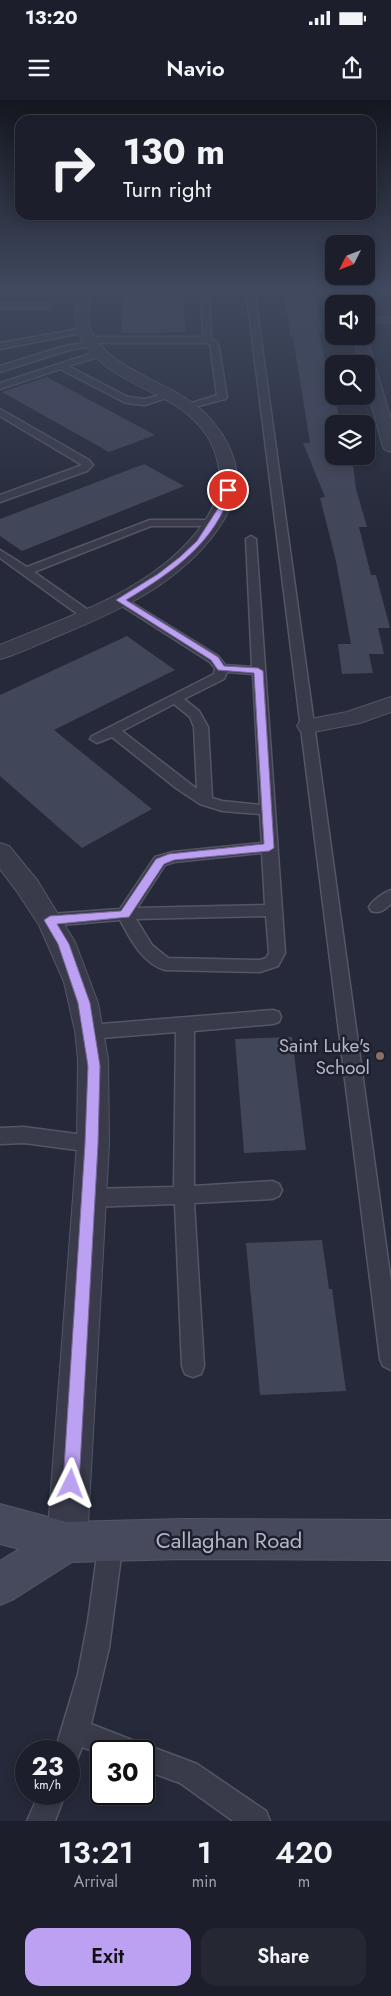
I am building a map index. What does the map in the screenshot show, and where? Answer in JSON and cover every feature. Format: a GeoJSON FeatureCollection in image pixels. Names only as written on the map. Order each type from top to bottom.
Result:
{"type":"FeatureCollection","features":[{"type":"Feature","properties":{"kind":"main road","name":"Callaghan Road"},"geometry":{"type":"LineString","coordinates":[[0,1524],[67,1542],[182,1539],[391,1540]]}},
{"type":"Feature","properties":{"kind":"main road"},"geometry":{"type":"LineString","coordinates":[[0,1585],[67,1542]]}},
{"type":"Feature","properties":{"kind":"street"},"geometry":{"type":"LineString","coordinates":[[0,653],[120,600],[161,576],[183,559],[199,543],[223,507],[228,490],[229,476],[220,444],[211,430],[187,406],[124,369]]}},
{"type":"Feature","properties":{"kind":"street"},"geometry":{"type":"LineString","coordinates":[[375,384],[386,413],[391,447]]}},
{"type":"Feature","properties":{"kind":"street"},"geometry":{"type":"LineString","coordinates":[[308,726],[352,718],[391,704]]}},
{"type":"Feature","properties":{"kind":"street"},"geometry":{"type":"LineString","coordinates":[[0,852],[17,872],[50,920],[63,944],[81,994],[94,1066],[92,1144],[67,1542]]}},
{"type":"Feature","properties":{"kind":"lane"},"geometry":{"type":"LineString","coordinates":[[0,386],[51,369]]}},
{"type":"Feature","properties":{"kind":"lane"},"geometry":{"type":"LineString","coordinates":[[67,369],[126,400],[145,402],[170,395]]}},
{"type":"Feature","properties":{"kind":"lane"},"geometry":{"type":"LineString","coordinates":[[187,406],[222,396],[218,369]]}},
{"type":"Feature","properties":{"kind":"lane"},"geometry":{"type":"LineString","coordinates":[[261,369],[391,1359]]}},
{"type":"Feature","properties":{"kind":"lane"},"geometry":{"type":"LineString","coordinates":[[0,412],[88,465],[83,469],[0,499]]}},
{"type":"Feature","properties":{"kind":"lane"},"geometry":{"type":"LineString","coordinates":[[26,571],[150,523],[214,523]]}},
{"type":"Feature","properties":{"kind":"lane"},"geometry":{"type":"LineString","coordinates":[[125,914],[144,948],[153,958],[165,964],[260,966],[272,962],[277,953],[251,539]]}},
{"type":"Feature","properties":{"kind":"lane"},"geometry":{"type":"LineString","coordinates":[[0,553],[87,615]]}},
{"type":"Feature","properties":{"kind":"lane"},"geometry":{"type":"LineString","coordinates":[[97,739],[220,676],[221,668],[214,659],[120,600]]}},
{"type":"Feature","properties":{"kind":"lane"},"geometry":{"type":"LineString","coordinates":[[221,668],[258,671]]}},
{"type":"Feature","properties":{"kind":"lane"},"geometry":{"type":"LineString","coordinates":[[175,699],[190,709],[199,719],[205,801]]}},
{"type":"Feature","properties":{"kind":"lane"},"geometry":{"type":"LineString","coordinates":[[113,731],[181,785],[205,801],[222,806],[267,810]]}},
{"type":"Feature","properties":{"kind":"lane"},"geometry":{"type":"LineString","coordinates":[[125,914],[160,862],[172,857],[269,848]]}},
{"type":"Feature","properties":{"kind":"lane"},"geometry":{"type":"LineString","coordinates":[[377,907],[391,896]]}},
{"type":"Feature","properties":{"kind":"lane"},"geometry":{"type":"LineString","coordinates":[[50,920],[125,914],[273,910]]}},
{"type":"Feature","properties":{"kind":"lane"},"geometry":{"type":"LineString","coordinates":[[89,1032],[273,1016]]}},
{"type":"Feature","properties":{"kind":"lane"},"geometry":{"type":"LineString","coordinates":[[185,1025],[184,1196],[193,1366]]}},
{"type":"Feature","properties":{"kind":"lane"},"geometry":{"type":"LineString","coordinates":[[0,1136],[24,1134],[92,1144]]}},
{"type":"Feature","properties":{"kind":"lane"},"geometry":{"type":"LineString","coordinates":[[88,1198],[184,1196],[272,1190]]}},
{"type":"Feature","properties":{"kind":"lane"},"geometry":{"type":"LineString","coordinates":[[73,1740],[98,1641],[111,1541]]}},
{"type":"Feature","properties":{"kind":"lane"},"geometry":{"type":"LineString","coordinates":[[155,1761],[188,1773],[256,1821]]}},
{"type":"Feature","properties":{"kind":"lane"},"geometry":{"type":"LineString","coordinates":[[41,1821],[48,1805]]}},
{"type":"Feature","properties":{"kind":"building"},"geometry":{"type":"Polygon","coordinates":[[[298,369],[325,369],[325,405],[337,405],[339,415],[325,415],[325,465],[353,465],[356,489],[367,527],[359,527],[371,575],[376,575],[390,628],[378,628],[384,654],[369,654],[373,673],[342,674],[338,644],[351,644],[336,561],[320,498],[325,497],[303,443],[310,443],[298,369]]]}},
{"type":"Feature","properties":{"kind":"building"},"geometry":{"type":"Polygon","coordinates":[[[47,377],[155,435],[109,452],[2,392],[47,377]]]}},
{"type":"Feature","properties":{"kind":"building"},"geometry":{"type":"Polygon","coordinates":[[[144,464],[184,486],[22,551],[0,536],[0,519],[144,464]]]}},
{"type":"Feature","properties":{"kind":"building"},"geometry":{"type":"Polygon","coordinates":[[[127,636],[175,670],[54,730],[152,809],[82,848],[0,776],[0,695],[127,636]]]}},
{"type":"Feature","properties":{"kind":"building"},"geometry":{"type":"Polygon","coordinates":[[[292,1037],[306,1150],[244,1153],[235,1039],[292,1037]]]}},
{"type":"Feature","properties":{"kind":"building"},"geometry":{"type":"Polygon","coordinates":[[[322,1240],[329,1289],[332,1289],[346,1391],[260,1395],[246,1243],[322,1240]]]}},
{"type":"Feature","properties":{"kind":"place","name":"Saint Luke's School"},"geometry":{"type":"Point","coordinates":[380,1056]}},
{"type":"Feature","properties":{"kind":"route"},"geometry":{"type":"LineString","coordinates":[[71,1484],[92,1144],[94,1066],[84,1003],[63,944],[50,920],[125,914],[160,862],[172,857],[269,848],[258,671],[221,668],[214,659],[120,600],[161,576],[183,559],[199,543],[223,507],[228,490]]}}]}
